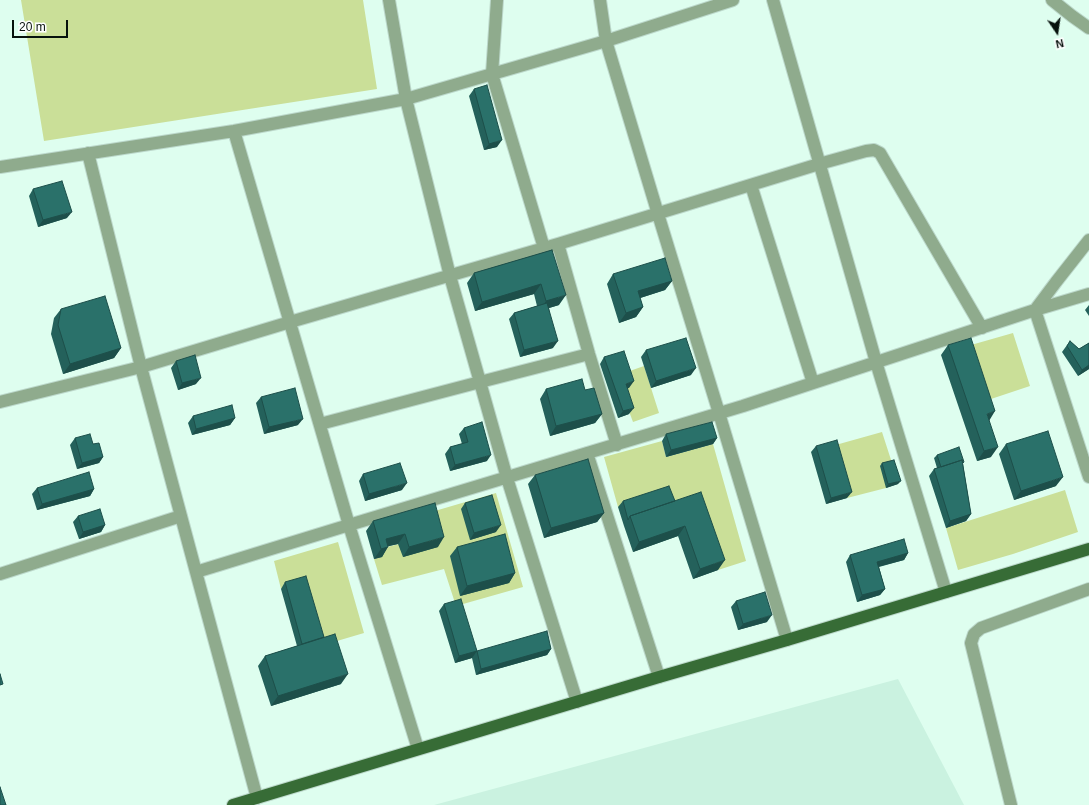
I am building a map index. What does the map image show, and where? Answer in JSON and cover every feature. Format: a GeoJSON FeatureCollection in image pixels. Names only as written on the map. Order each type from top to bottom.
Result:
{"type":"FeatureCollection","features":[{"type":"Feature","properties":{"kind":"main road"},"geometry":{"type":"LineString","coordinates":[[233,805],[1089,549]]}},
{"type":"Feature","properties":{"kind":"street"},"geometry":{"type":"LineString","coordinates":[[389,0],[406,99],[450,276],[506,478],[577,702]]}},
{"type":"Feature","properties":{"kind":"street"},"geometry":{"type":"LineString","coordinates":[[497,0],[492,74],[544,248]]}},
{"type":"Feature","properties":{"kind":"street"},"geometry":{"type":"LineString","coordinates":[[600,0],[606,41],[720,413],[787,640]]}},
{"type":"Feature","properties":{"kind":"street"},"geometry":{"type":"LineString","coordinates":[[0,167],[234,131],[406,99],[606,41],[733,0]]}},
{"type":"Feature","properties":{"kind":"street"},"geometry":{"type":"LineString","coordinates":[[773,0],[876,362],[946,592]]}},
{"type":"Feature","properties":{"kind":"street"},"geometry":{"type":"LineString","coordinates":[[1052,0],[1089,28]]}},
{"type":"Feature","properties":{"kind":"street"},"geometry":{"type":"LineString","coordinates":[[234,131],[349,524],[418,749]]}},
{"type":"Feature","properties":{"kind":"street"},"geometry":{"type":"LineString","coordinates":[[0,402],[142,367],[558,244],[819,164],[874,150],[880,153],[982,328]]}},
{"type":"Feature","properties":{"kind":"street"},"geometry":{"type":"LineString","coordinates":[[88,153],[181,516],[257,798]]}},
{"type":"Feature","properties":{"kind":"street"},"geometry":{"type":"LineString","coordinates":[[751,185],[813,383]]}},
{"type":"Feature","properties":{"kind":"street"},"geometry":{"type":"LineString","coordinates":[[1035,310],[1089,240]]}},
{"type":"Feature","properties":{"kind":"street"},"geometry":{"type":"LineString","coordinates":[[558,244],[617,445]]}},
{"type":"Feature","properties":{"kind":"street"},"geometry":{"type":"LineString","coordinates":[[196,572],[349,524],[720,413],[1035,310],[1089,294]]}},
{"type":"Feature","properties":{"kind":"street"},"geometry":{"type":"LineString","coordinates":[[1035,310],[1089,477]]}},
{"type":"Feature","properties":{"kind":"street"},"geometry":{"type":"LineString","coordinates":[[320,424],[590,354]]}},
{"type":"Feature","properties":{"kind":"street"},"geometry":{"type":"LineString","coordinates":[[587,453],[659,677]]}},
{"type":"Feature","properties":{"kind":"street"},"geometry":{"type":"LineString","coordinates":[[0,574],[181,516]]}},
{"type":"Feature","properties":{"kind":"street"},"geometry":{"type":"LineString","coordinates":[[1011,805],[971,643],[974,634],[981,628],[1089,588]]}},
{"type":"Feature","properties":{"kind":"shaded area"},"geometry":{"type":"Polygon","coordinates":[[[898,679],[964,805],[434,805],[898,679]]]}},
{"type":"Feature","properties":{"kind":"green space"},"geometry":{"type":"Polygon","coordinates":[[[21,0],[363,0],[377,89],[44,141],[21,0]]]}},
{"type":"Feature","properties":{"kind":"green space"},"geometry":{"type":"Polygon","coordinates":[[[1013,333],[1030,386],[982,402],[964,347],[1013,333]]]}},
{"type":"Feature","properties":{"kind":"green space"},"geometry":{"type":"Polygon","coordinates":[[[644,366],[659,413],[633,422],[621,390],[624,373],[644,366]]]}},
{"type":"Feature","properties":{"kind":"green space"},"geometry":{"type":"Polygon","coordinates":[[[882,432],[892,463],[886,488],[847,498],[832,446],[882,432]]]}},
{"type":"Feature","properties":{"kind":"green space"},"geometry":{"type":"Polygon","coordinates":[[[662,441],[666,457],[713,444],[746,561],[718,570],[694,501],[671,510],[664,493],[618,507],[604,457],[662,441]]]}},
{"type":"Feature","properties":{"kind":"green space"},"geometry":{"type":"Polygon","coordinates":[[[1065,490],[1078,532],[1013,554],[958,570],[946,528],[1065,490]]]}},
{"type":"Feature","properties":{"kind":"green space"},"geometry":{"type":"Polygon","coordinates":[[[496,493],[523,587],[456,606],[444,569],[382,585],[374,559],[381,557],[379,549],[399,544],[428,513],[496,493]]]}},
{"type":"Feature","properties":{"kind":"green space"},"geometry":{"type":"Polygon","coordinates":[[[338,542],[364,633],[320,646],[301,582],[281,589],[274,561],[338,542]]]}},
{"type":"Feature","properties":{"kind":"building"},"geometry":{"type":"Polygon","coordinates":[[[487,85],[502,140],[489,144],[474,89],[487,85]]]}},
{"type":"Feature","properties":{"kind":"building"},"geometry":{"type":"Polygon","coordinates":[[[62,181],[72,212],[43,220],[33,189],[62,181]]]}},
{"type":"Feature","properties":{"kind":"building"},"geometry":{"type":"Polygon","coordinates":[[[552,250],[566,295],[546,301],[541,284],[482,302],[474,273],[552,250]]]}},
{"type":"Feature","properties":{"kind":"building"},"geometry":{"type":"Polygon","coordinates":[[[665,258],[672,281],[638,291],[643,307],[626,313],[613,274],[665,258]]]}},
{"type":"Feature","properties":{"kind":"building"},"geometry":{"type":"Polygon","coordinates":[[[105,296],[121,348],[70,364],[58,325],[61,309],[105,296]]]}},
{"type":"Feature","properties":{"kind":"building"},"geometry":{"type":"Polygon","coordinates":[[[547,303],[558,341],[524,350],[514,313],[547,303]]]}},
{"type":"Feature","properties":{"kind":"building"},"geometry":{"type":"Polygon","coordinates":[[[686,338],[696,368],[656,381],[646,350],[686,338]]]}},
{"type":"Feature","properties":{"kind":"building"},"geometry":{"type":"Polygon","coordinates":[[[971,338],[995,411],[987,414],[998,447],[984,451],[948,345],[971,338]]]}},
{"type":"Feature","properties":{"kind":"building"},"geometry":{"type":"Polygon","coordinates":[[[1070,341],[1079,349],[1089,343],[1089,365],[1082,370],[1067,346],[1070,341]]]}},
{"type":"Feature","properties":{"kind":"building"},"geometry":{"type":"Polygon","coordinates":[[[624,351],[634,381],[626,384],[634,408],[623,411],[604,357],[624,351]]]}},
{"type":"Feature","properties":{"kind":"building"},"geometry":{"type":"Polygon","coordinates":[[[195,355],[201,378],[182,383],[176,361],[195,355]]]}},
{"type":"Feature","properties":{"kind":"building"},"geometry":{"type":"Polygon","coordinates":[[[582,379],[585,390],[594,388],[602,414],[556,426],[546,389],[582,379]]]}},
{"type":"Feature","properties":{"kind":"building"},"geometry":{"type":"Polygon","coordinates":[[[295,388],[303,419],[269,427],[261,397],[295,388]]]}},
{"type":"Feature","properties":{"kind":"building"},"geometry":{"type":"Polygon","coordinates":[[[232,405],[235,418],[196,429],[193,416],[232,405]]]}},
{"type":"Feature","properties":{"kind":"building"},"geometry":{"type":"Polygon","coordinates":[[[482,422],[491,455],[455,465],[450,447],[468,442],[464,428],[482,422]]]}},
{"type":"Feature","properties":{"kind":"building"},"geometry":{"type":"Polygon","coordinates":[[[712,422],[717,438],[671,450],[666,434],[712,422]]]}},
{"type":"Feature","properties":{"kind":"building"},"geometry":{"type":"Polygon","coordinates":[[[1048,431],[1063,477],[1021,491],[1006,444],[1048,431]]]}},
{"type":"Feature","properties":{"kind":"building"},"geometry":{"type":"Polygon","coordinates":[[[90,434],[93,444],[99,443],[103,457],[82,463],[75,438],[90,434]]]}},
{"type":"Feature","properties":{"kind":"building"},"geometry":{"type":"Polygon","coordinates":[[[837,440],[852,492],[831,498],[816,446],[837,440]]]}},
{"type":"Feature","properties":{"kind":"building"},"geometry":{"type":"Polygon","coordinates":[[[959,447],[964,462],[963,463],[962,460],[941,467],[937,455],[959,447]]]}},
{"type":"Feature","properties":{"kind":"building"},"geometry":{"type":"Polygon","coordinates":[[[588,459],[604,513],[551,528],[535,475],[588,459]]]}},
{"type":"Feature","properties":{"kind":"building"},"geometry":{"type":"Polygon","coordinates":[[[894,460],[901,481],[888,484],[882,463],[894,460]]]}},
{"type":"Feature","properties":{"kind":"building"},"geometry":{"type":"Polygon","coordinates":[[[962,460],[971,514],[950,521],[934,469],[962,460]]]}},
{"type":"Feature","properties":{"kind":"building"},"geometry":{"type":"Polygon","coordinates":[[[400,463],[407,483],[369,494],[363,474],[400,463]]]}},
{"type":"Feature","properties":{"kind":"building"},"geometry":{"type":"Polygon","coordinates":[[[89,472],[94,489],[42,504],[37,488],[89,472]]]}},
{"type":"Feature","properties":{"kind":"building"},"geometry":{"type":"Polygon","coordinates":[[[669,486],[675,501],[630,516],[628,520],[623,501],[669,486]]]}},
{"type":"Feature","properties":{"kind":"building"},"geometry":{"type":"Polygon","coordinates":[[[701,492],[725,560],[700,569],[685,526],[639,542],[630,516],[701,492]]]}},
{"type":"Feature","properties":{"kind":"building"},"geometry":{"type":"Polygon","coordinates":[[[492,495],[501,525],[474,533],[465,503],[492,495]]]}},
{"type":"Feature","properties":{"kind":"building"},"geometry":{"type":"Polygon","coordinates":[[[435,503],[444,537],[409,547],[405,534],[386,539],[388,547],[381,549],[373,521],[435,503]]]}},
{"type":"Feature","properties":{"kind":"building"},"geometry":{"type":"Polygon","coordinates":[[[100,509],[105,525],[83,532],[78,516],[100,509]]]}},
{"type":"Feature","properties":{"kind":"building"},"geometry":{"type":"Polygon","coordinates":[[[505,534],[515,573],[467,586],[457,547],[505,534]]]}},
{"type":"Feature","properties":{"kind":"building"},"geometry":{"type":"Polygon","coordinates":[[[904,539],[908,553],[877,562],[885,589],[862,595],[850,555],[904,539]]]}},
{"type":"Feature","properties":{"kind":"building"},"geometry":{"type":"Polygon","coordinates":[[[306,576],[324,637],[302,644],[285,582],[306,576]]]}},
{"type":"Feature","properties":{"kind":"building"},"geometry":{"type":"Polygon","coordinates":[[[765,592],[772,615],[743,624],[736,601],[765,592]]]}},
{"type":"Feature","properties":{"kind":"building"},"geometry":{"type":"Polygon","coordinates":[[[461,599],[477,651],[459,656],[444,604],[461,599]]]}},
{"type":"Feature","properties":{"kind":"building"},"geometry":{"type":"Polygon","coordinates":[[[547,631],[551,649],[481,669],[477,651],[547,631]]]}},
{"type":"Feature","properties":{"kind":"building"},"geometry":{"type":"Polygon","coordinates":[[[335,634],[348,674],[278,696],[265,656],[335,634]]]}},
{"type":"Feature","properties":{"kind":"building"},"geometry":{"type":"Polygon","coordinates":[[[0,674],[3,684],[0,685],[0,674]]]}},
{"type":"Feature","properties":{"kind":"building"},"geometry":{"type":"Polygon","coordinates":[[[0,787],[6,805],[0,805],[0,787]]]}}]}
